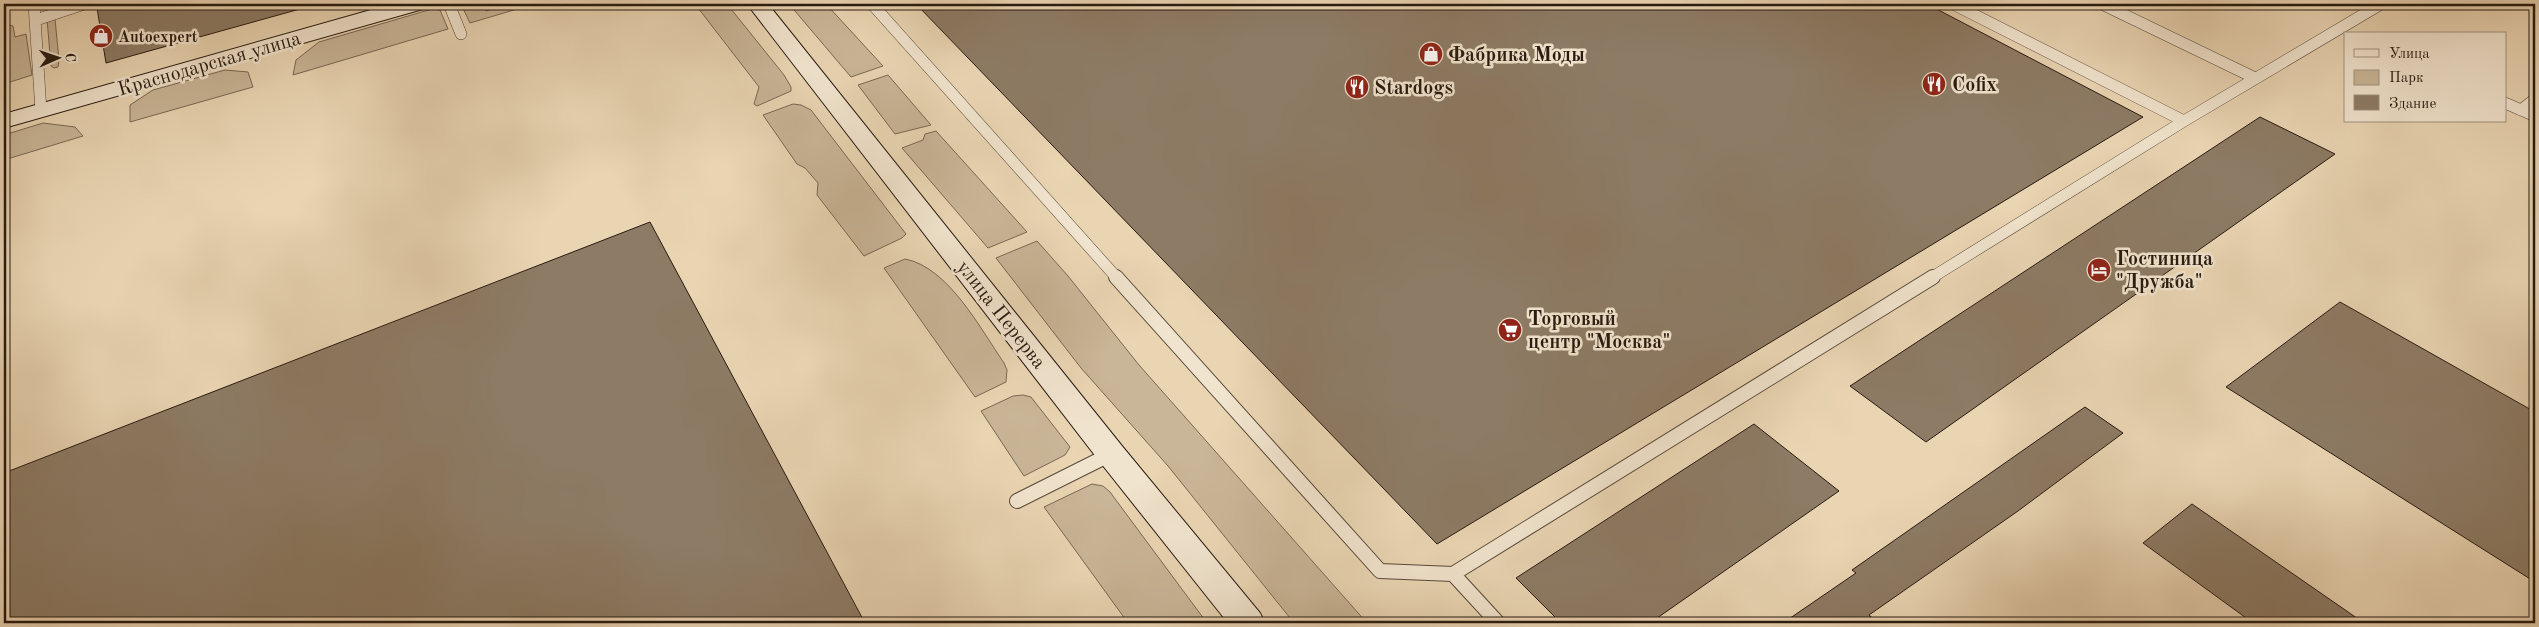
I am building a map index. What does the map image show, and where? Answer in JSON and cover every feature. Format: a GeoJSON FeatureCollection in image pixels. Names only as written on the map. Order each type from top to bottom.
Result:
{"type":"FeatureCollection","features":[{"type":"Feature","properties":{"kind":"street","name":"Краснодарская улица"},"geometry":{"type":"LineString","coordinates":[[4,121],[415,4]]}},
{"type":"Feature","properties":{"kind":"street","name":"улица Перерва"},"geometry":{"type":"LineString","coordinates":[[757,4],[1111,454],[1248,623]]}},
{"type":"Feature","properties":{"kind":"lane"},"geometry":{"type":"LineString","coordinates":[[34,4],[41,111]]}},
{"type":"Feature","properties":{"kind":"lane"},"geometry":{"type":"LineString","coordinates":[[36,20],[84,4]]}},
{"type":"Feature","properties":{"kind":"lane"},"geometry":{"type":"LineString","coordinates":[[449,4],[461,34]]}},
{"type":"Feature","properties":{"kind":"lane"},"geometry":{"type":"LineString","coordinates":[[872,4],[1380,571],[1453,574],[2184,121],[2381,4]]}},
{"type":"Feature","properties":{"kind":"lane"},"geometry":{"type":"LineString","coordinates":[[1953,4],[2184,121]]}},
{"type":"Feature","properties":{"kind":"lane"},"geometry":{"type":"LineString","coordinates":[[2102,4],[2256,78]]}},
{"type":"Feature","properties":{"kind":"lane"},"geometry":{"type":"LineString","coordinates":[[2335,31],[2344,35]]}},
{"type":"Feature","properties":{"kind":"lane"},"geometry":{"type":"LineString","coordinates":[[2521,110],[2535,99]]}},
{"type":"Feature","properties":{"kind":"lane"},"geometry":{"type":"LineString","coordinates":[[2506,103],[2535,116]]}},
{"type":"Feature","properties":{"kind":"lane"},"geometry":{"type":"LineString","coordinates":[[1017,501],[1111,454]]}},
{"type":"Feature","properties":{"kind":"lane"},"geometry":{"type":"LineString","coordinates":[[1453,574],[1498,623]]}},
{"type":"Feature","properties":{"kind":"green space"},"geometry":{"type":"Polygon","coordinates":[[[461,4],[482,4],[486,11],[510,4],[534,4],[470,23],[461,4]]]}},
{"type":"Feature","properties":{"kind":"green space"},"geometry":{"type":"Polygon","coordinates":[[[695,4],[727,4],[784,75],[791,87],[791,91],[757,106],[754,104],[759,87],[695,4]]]}},
{"type":"Feature","properties":{"kind":"green space"},"geometry":{"type":"Polygon","coordinates":[[[789,4],[826,4],[883,66],[851,77],[789,4]]]}},
{"type":"Feature","properties":{"kind":"green space"},"geometry":{"type":"Polygon","coordinates":[[[432,9],[440,10],[448,29],[293,75],[296,60],[319,42],[432,9]]]}},
{"type":"Feature","properties":{"kind":"green space"},"geometry":{"type":"Polygon","coordinates":[[[47,19],[55,19],[59,60],[58,67],[54,68],[51,66],[47,19]]]}},
{"type":"Feature","properties":{"kind":"green space"},"geometry":{"type":"Polygon","coordinates":[[[4,24],[13,26],[15,37],[26,34],[32,75],[4,84],[4,24]]]}},
{"type":"Feature","properties":{"kind":"green space"},"geometry":{"type":"Polygon","coordinates":[[[225,70],[248,72],[253,87],[130,122],[130,105],[153,90],[225,70]]]}},
{"type":"Feature","properties":{"kind":"green space"},"geometry":{"type":"Polygon","coordinates":[[[888,75],[931,125],[895,134],[858,85],[888,75]]]}},
{"type":"Feature","properties":{"kind":"green space"},"geometry":{"type":"Polygon","coordinates":[[[793,104],[801,105],[811,110],[906,234],[902,238],[864,256],[817,195],[818,183],[805,168],[797,164],[763,115],[793,104]]]}},
{"type":"Feature","properties":{"kind":"green space"},"geometry":{"type":"Polygon","coordinates":[[[43,123],[75,127],[83,136],[4,160],[4,135],[43,123]]]}},
{"type":"Feature","properties":{"kind":"green space"},"geometry":{"type":"Polygon","coordinates":[[[936,131],[1027,232],[988,248],[902,148],[923,140],[925,134],[936,131]]]}},
{"type":"Feature","properties":{"kind":"green space"},"geometry":{"type":"Polygon","coordinates":[[[1037,241],[1068,276],[1139,365],[1367,623],[1294,623],[1168,466],[1081,368],[996,258],[1037,241]]]}},
{"type":"Feature","properties":{"kind":"green space"},"geometry":{"type":"Polygon","coordinates":[[[905,259],[921,264],[935,274],[962,301],[1004,363],[1007,370],[1006,382],[975,397],[884,268],[905,259]]]}},
{"type":"Feature","properties":{"kind":"green space"},"geometry":{"type":"Polygon","coordinates":[[[1023,395],[1031,397],[1070,447],[1065,455],[1024,476],[981,411],[1013,396],[1023,395]]]}},
{"type":"Feature","properties":{"kind":"green space"},"geometry":{"type":"Polygon","coordinates":[[[1092,484],[1103,486],[1110,492],[1207,623],[1128,623],[1044,507],[1092,484]]]}},
{"type":"Feature","properties":{"kind":"building"},"geometry":{"type":"Polygon","coordinates":[[[115,4],[299,4],[300,9],[106,63],[97,8],[115,4]]]}},
{"type":"Feature","properties":{"kind":"building","name":"Торговый центр \"Москва\""},"geometry":{"type":"Polygon","coordinates":[[[916,4],[1927,4],[2143,117],[1437,544],[916,4]]]}},
{"type":"Feature","properties":{"kind":"building","name":"Гостиница \"Дружба\""},"geometry":{"type":"Polygon","coordinates":[[[2260,117],[2335,154],[1926,442],[1850,386],[2260,117]]]}},
{"type":"Feature","properties":{"kind":"building"},"geometry":{"type":"Polygon","coordinates":[[[650,222],[865,623],[4,623],[4,473],[650,222]]]}},
{"type":"Feature","properties":{"kind":"building"},"geometry":{"type":"Polygon","coordinates":[[[2340,302],[2535,412],[2535,582],[2226,387],[2340,302]]]}},
{"type":"Feature","properties":{"kind":"building"},"geometry":{"type":"Polygon","coordinates":[[[2085,407],[2123,433],[2018,511],[1869,615],[1878,623],[1783,623],[1856,573],[1852,570],[2085,407]]]}},
{"type":"Feature","properties":{"kind":"building"},"geometry":{"type":"Polygon","coordinates":[[[1754,424],[1839,491],[1650,623],[1561,623],[1516,578],[1754,424]]]}},
{"type":"Feature","properties":{"kind":"building"},"geometry":{"type":"Polygon","coordinates":[[[2192,504],[2364,623],[2253,623],[2143,543],[2192,504]]]}},
{"type":"Feature","properties":{"kind":"place","name":"Autoexpert"},"geometry":{"type":"Point","coordinates":[101,36]}},
{"type":"Feature","properties":{"kind":"place","name":"Фабрика Моды"},"geometry":{"type":"Point","coordinates":[1431,54]}},
{"type":"Feature","properties":{"kind":"place","name":"Cofix"},"geometry":{"type":"Point","coordinates":[1934,84]}},
{"type":"Feature","properties":{"kind":"place","name":"Stardogs"},"geometry":{"type":"Point","coordinates":[1357,87]}},
{"type":"Feature","properties":{"kind":"place","name":"Гостиница \"Дружба\""},"geometry":{"type":"Point","coordinates":[2099,270]}},
{"type":"Feature","properties":{"kind":"place","name":"Торговый центр \"Москва\""},"geometry":{"type":"Point","coordinates":[1510,330]}}]}
